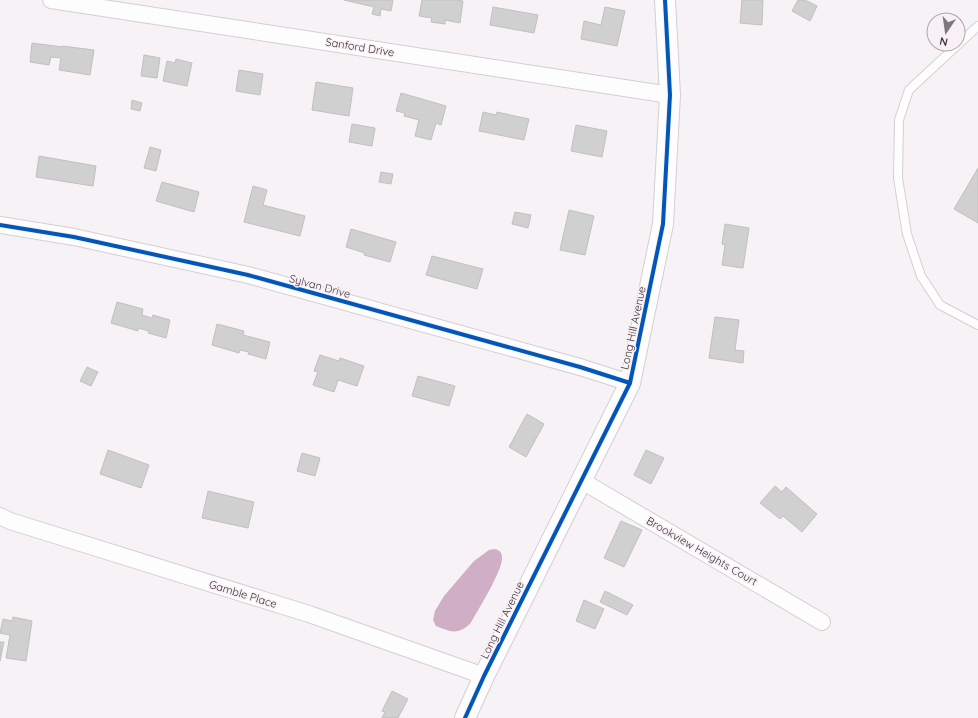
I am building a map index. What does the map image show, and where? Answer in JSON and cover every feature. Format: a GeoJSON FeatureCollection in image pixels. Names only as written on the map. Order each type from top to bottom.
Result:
{"type":"FeatureCollection","features":[{"type":"Feature","properties":{"kind":"street","name":"Sanford Drive"},"geometry":{"type":"LineString","coordinates":[[51,0],[670,95]]}},
{"type":"Feature","properties":{"kind":"street","name":"Long Hill Avenue"},"geometry":{"type":"LineString","coordinates":[[465,718],[484,676],[630,383],[663,224],[670,95],[665,0]]}},
{"type":"Feature","properties":{"kind":"street","name":"Sylvan Drive"},"geometry":{"type":"LineString","coordinates":[[0,225],[74,237],[248,275],[580,367],[630,383]]}},
{"type":"Feature","properties":{"kind":"street","name":"Brookview Heights Court"},"geometry":{"type":"LineString","coordinates":[[582,481],[822,622]]}},
{"type":"Feature","properties":{"kind":"street","name":"Gamble Place"},"geometry":{"type":"LineString","coordinates":[[0,516],[10,521],[309,614],[484,676]]}},
{"type":"Feature","properties":{"kind":"lane"},"geometry":{"type":"LineString","coordinates":[[978,26],[909,90],[899,120],[898,178],[907,234],[920,276],[940,305],[978,326]]}},
{"type":"Feature","properties":{"kind":"shaded area"},"geometry":{"type":"Polygon","coordinates":[[[495,549],[499,551],[502,557],[499,570],[470,624],[457,631],[446,630],[436,626],[433,620],[435,611],[444,596],[474,561],[489,550],[495,549]]]}},
{"type":"Feature","properties":{"kind":"building"},"geometry":{"type":"Polygon","coordinates":[[[344,0],[393,0],[391,11],[381,9],[380,16],[372,14],[374,7],[344,0]]]}},
{"type":"Feature","properties":{"kind":"building"},"geometry":{"type":"Polygon","coordinates":[[[422,0],[463,1],[460,23],[445,20],[445,24],[431,22],[432,18],[419,16],[422,0]]]}},
{"type":"Feature","properties":{"kind":"building"},"geometry":{"type":"Polygon","coordinates":[[[742,0],[763,0],[762,25],[740,23],[742,0]]]}},
{"type":"Feature","properties":{"kind":"building"},"geometry":{"type":"Polygon","coordinates":[[[798,0],[805,0],[817,6],[810,21],[792,11],[798,0]]]}},
{"type":"Feature","properties":{"kind":"building"},"geometry":{"type":"Polygon","coordinates":[[[493,7],[538,15],[534,33],[490,25],[493,7]]]}},
{"type":"Feature","properties":{"kind":"building"},"geometry":{"type":"Polygon","coordinates":[[[605,7],[625,11],[617,46],[581,39],[584,21],[601,25],[605,7]]]}},
{"type":"Feature","properties":{"kind":"building"},"geometry":{"type":"Polygon","coordinates":[[[32,43],[94,50],[90,75],[59,70],[61,58],[51,57],[49,65],[30,62],[32,43]]]}},
{"type":"Feature","properties":{"kind":"building"},"geometry":{"type":"Polygon","coordinates":[[[144,55],[160,58],[157,78],[141,76],[144,55]]]}},
{"type":"Feature","properties":{"kind":"building"},"geometry":{"type":"Polygon","coordinates":[[[176,59],[192,63],[187,86],[163,81],[167,61],[175,63],[176,59]]]}},
{"type":"Feature","properties":{"kind":"building"},"geometry":{"type":"Polygon","coordinates":[[[239,70],[263,74],[260,95],[236,91],[239,70]]]}},
{"type":"Feature","properties":{"kind":"building"},"geometry":{"type":"Polygon","coordinates":[[[316,82],[353,88],[349,116],[312,110],[316,82]]]}},
{"type":"Feature","properties":{"kind":"building"},"geometry":{"type":"Polygon","coordinates":[[[401,93],[446,106],[441,125],[436,123],[431,140],[415,136],[419,120],[404,116],[405,113],[396,111],[401,93]]]}},
{"type":"Feature","properties":{"kind":"building"},"geometry":{"type":"Polygon","coordinates":[[[132,100],[142,103],[140,111],[131,109],[132,100]]]}},
{"type":"Feature","properties":{"kind":"building"},"geometry":{"type":"Polygon","coordinates":[[[483,112],[496,115],[497,112],[529,119],[524,140],[479,131],[483,112]]]}},
{"type":"Feature","properties":{"kind":"building"},"geometry":{"type":"Polygon","coordinates":[[[352,124],[375,128],[372,146],[349,142],[352,124]]]}},
{"type":"Feature","properties":{"kind":"building"},"geometry":{"type":"Polygon","coordinates":[[[576,125],[607,131],[602,157],[571,151],[576,125]]]}},
{"type":"Feature","properties":{"kind":"building"},"geometry":{"type":"Polygon","coordinates":[[[150,147],[161,150],[156,171],[144,168],[150,147]]]}},
{"type":"Feature","properties":{"kind":"building"},"geometry":{"type":"Polygon","coordinates":[[[39,156],[96,166],[93,186],[36,177],[39,156]]]}},
{"type":"Feature","properties":{"kind":"building"},"geometry":{"type":"Polygon","coordinates":[[[978,168],[978,223],[954,209],[978,168]]]}},
{"type":"Feature","properties":{"kind":"building"},"geometry":{"type":"Polygon","coordinates":[[[381,172],[393,174],[391,184],[379,182],[381,172]]]}},
{"type":"Feature","properties":{"kind":"building"},"geometry":{"type":"Polygon","coordinates":[[[162,182],[199,192],[194,212],[156,201],[162,182]]]}},
{"type":"Feature","properties":{"kind":"building"},"geometry":{"type":"Polygon","coordinates":[[[253,186],[267,190],[263,205],[305,216],[300,236],[244,222],[253,186]]]}},
{"type":"Feature","properties":{"kind":"building"},"geometry":{"type":"Polygon","coordinates":[[[569,210],[594,216],[585,255],[560,250],[569,210]]]}},
{"type":"Feature","properties":{"kind":"building"},"geometry":{"type":"Polygon","coordinates":[[[515,212],[531,215],[528,228],[512,224],[515,212]]]}},
{"type":"Feature","properties":{"kind":"building"},"geometry":{"type":"Polygon","coordinates":[[[725,224],[749,228],[743,268],[722,265],[725,245],[722,244],[725,224]]]}},
{"type":"Feature","properties":{"kind":"building"},"geometry":{"type":"Polygon","coordinates":[[[351,229],[396,242],[390,262],[364,255],[365,253],[346,247],[351,229]]]}},
{"type":"Feature","properties":{"kind":"building"},"geometry":{"type":"Polygon","coordinates":[[[432,256],[483,269],[477,289],[426,275],[432,256]]]}},
{"type":"Feature","properties":{"kind":"building"},"geometry":{"type":"Polygon","coordinates":[[[117,302],[143,309],[142,315],[152,318],[153,315],[170,320],[166,338],[148,333],[149,331],[138,328],[138,331],[111,323],[117,302]]]}},
{"type":"Feature","properties":{"kind":"building"},"geometry":{"type":"Polygon","coordinates":[[[715,317],[739,320],[735,350],[744,351],[743,363],[709,358],[715,317]]]}},
{"type":"Feature","properties":{"kind":"building"},"geometry":{"type":"Polygon","coordinates":[[[217,324],[244,331],[243,335],[270,342],[266,359],[248,354],[249,352],[240,350],[239,353],[212,345],[217,324]]]}},
{"type":"Feature","properties":{"kind":"building"},"geometry":{"type":"Polygon","coordinates":[[[320,355],[339,361],[340,358],[364,366],[357,386],[338,380],[334,392],[313,385],[318,372],[314,371],[320,355]]]}},
{"type":"Feature","properties":{"kind":"building"},"geometry":{"type":"Polygon","coordinates":[[[87,367],[98,372],[91,386],[80,381],[87,367]]]}},
{"type":"Feature","properties":{"kind":"building"},"geometry":{"type":"Polygon","coordinates":[[[418,376],[455,386],[449,406],[412,396],[418,376]]]}},
{"type":"Feature","properties":{"kind":"building"},"geometry":{"type":"Polygon","coordinates":[[[527,414],[544,424],[526,457],[509,447],[527,414]]]}},
{"type":"Feature","properties":{"kind":"building"},"geometry":{"type":"Polygon","coordinates":[[[108,450],[149,465],[141,488],[100,474],[108,450]]]}},
{"type":"Feature","properties":{"kind":"building"},"geometry":{"type":"Polygon","coordinates":[[[646,450],[664,458],[651,484],[634,475],[646,450]]]}},
{"type":"Feature","properties":{"kind":"building"},"geometry":{"type":"Polygon","coordinates":[[[302,453],[320,458],[315,476],[297,471],[302,453]]]}},
{"type":"Feature","properties":{"kind":"building"},"geometry":{"type":"Polygon","coordinates":[[[775,486],[782,492],[786,487],[817,514],[802,532],[783,516],[780,519],[760,503],[775,486]]]}},
{"type":"Feature","properties":{"kind":"building"},"geometry":{"type":"Polygon","coordinates":[[[208,491],[254,502],[248,528],[202,518],[208,491]]]}},
{"type":"Feature","properties":{"kind":"building"},"geometry":{"type":"Polygon","coordinates":[[[621,521],[642,530],[624,567],[604,558],[621,521]]]}},
{"type":"Feature","properties":{"kind":"building"},"geometry":{"type":"Polygon","coordinates":[[[605,591],[633,605],[627,615],[600,602],[605,591]]]}},
{"type":"Feature","properties":{"kind":"building"},"geometry":{"type":"Polygon","coordinates":[[[584,600],[604,609],[595,629],[576,621],[584,600]]]}},
{"type":"Feature","properties":{"kind":"building"},"geometry":{"type":"Polygon","coordinates":[[[13,617],[32,621],[26,661],[6,658],[10,635],[0,633],[3,619],[12,621],[13,617]]]}},
{"type":"Feature","properties":{"kind":"building"},"geometry":{"type":"Polygon","coordinates":[[[0,642],[4,642],[0,661],[0,642]]]}},
{"type":"Feature","properties":{"kind":"building"},"geometry":{"type":"Polygon","coordinates":[[[392,691],[408,699],[398,718],[382,718],[385,712],[382,711],[392,691]]]}},
{"type":"Feature","properties":{"kind":"cycle path"},"geometry":{"type":"LineString","coordinates":[[465,718],[484,676],[630,383],[663,224],[670,95],[665,0]]}},
{"type":"Feature","properties":{"kind":"cycle path"},"geometry":{"type":"LineString","coordinates":[[0,225],[74,237],[248,275],[580,367],[630,383]]}}]}
